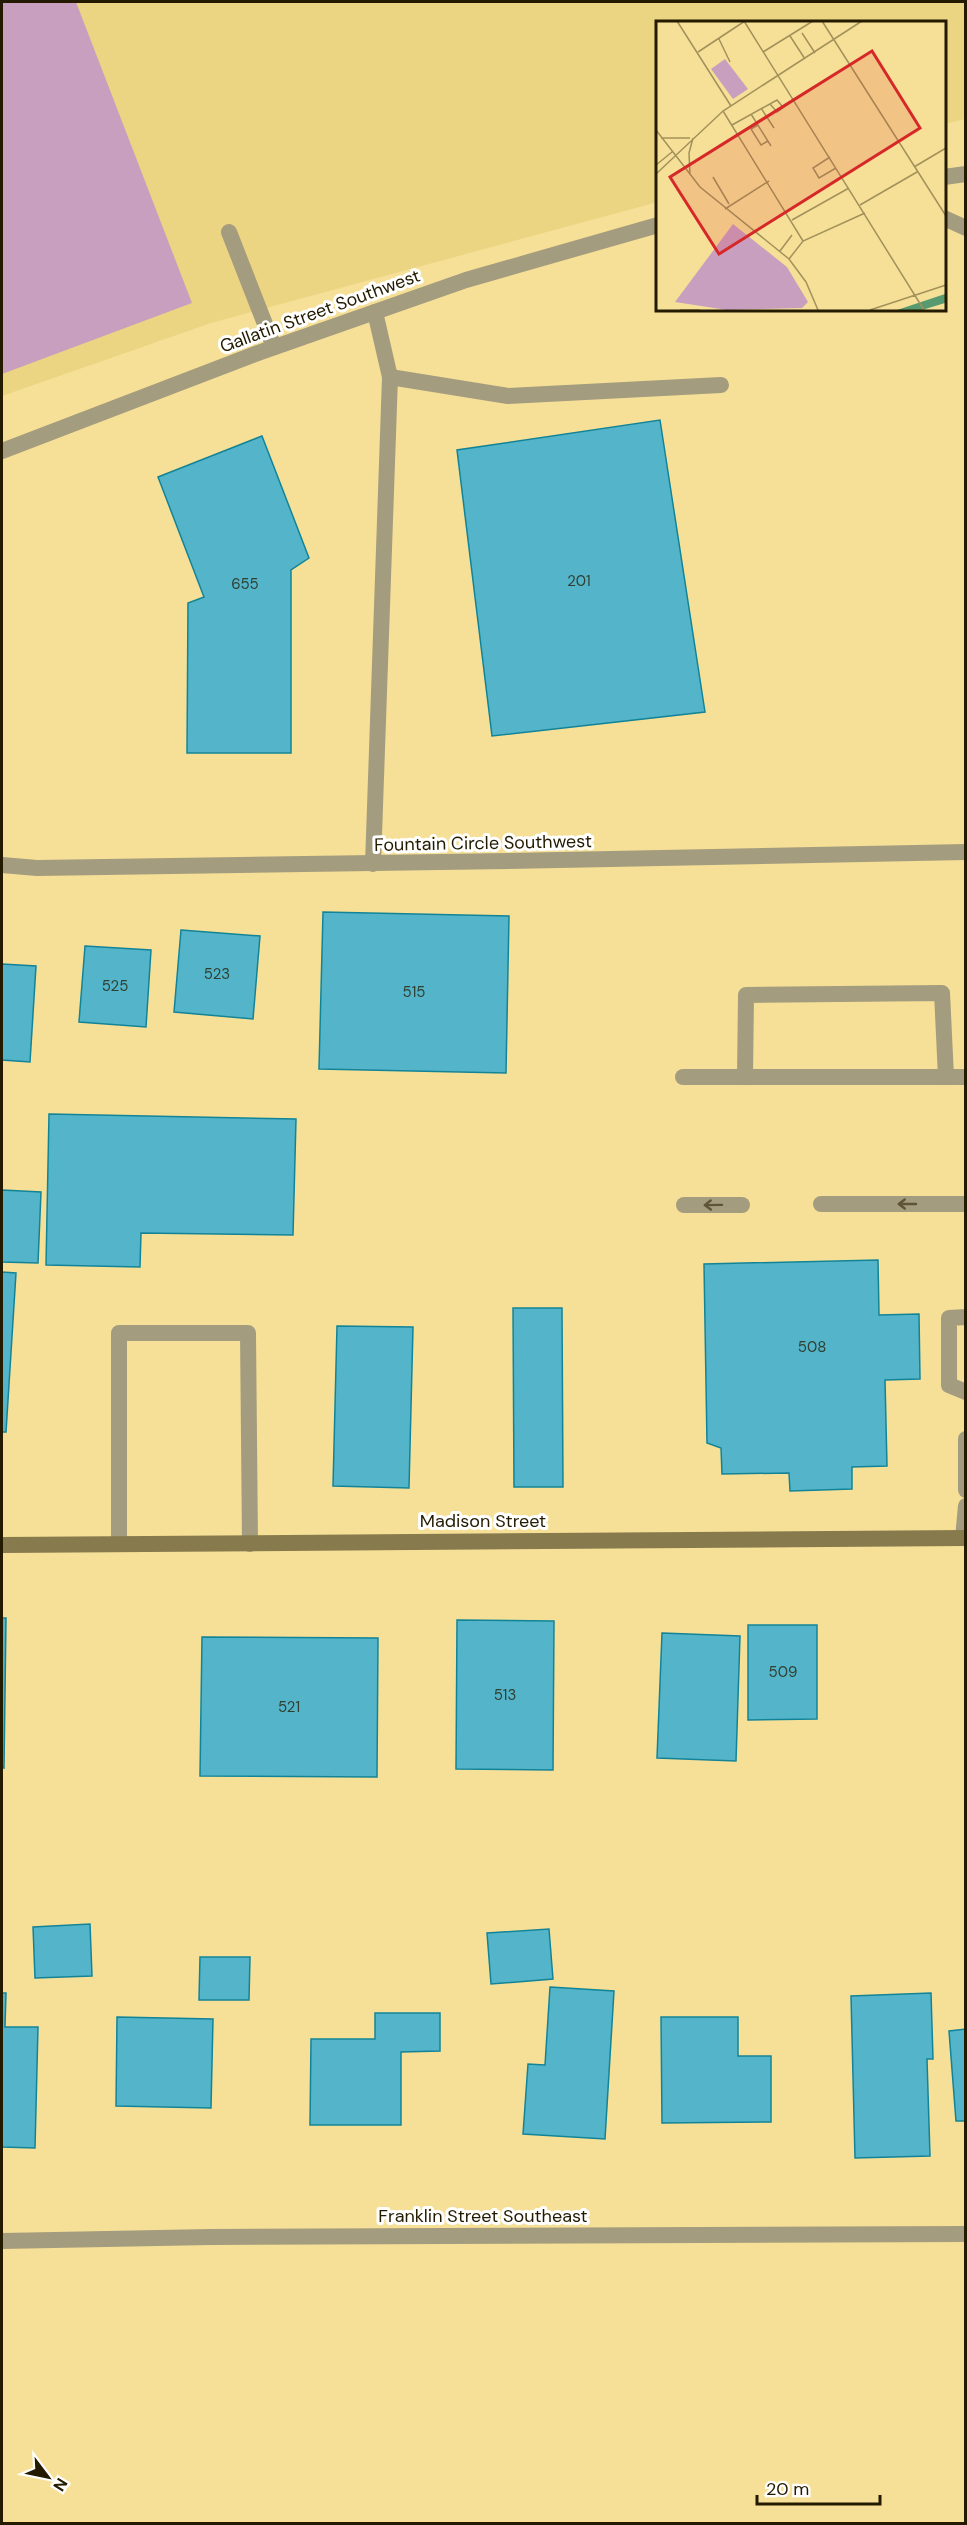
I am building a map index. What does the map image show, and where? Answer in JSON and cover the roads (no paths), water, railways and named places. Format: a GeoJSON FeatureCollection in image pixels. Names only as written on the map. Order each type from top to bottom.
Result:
{"type":"FeatureCollection","features":[{"type":"Feature","properties":{"kind":"main road","name":"Madison Street"},"geometry":{"type":"LineString","coordinates":[[2,1545],[964,1538]]}},
{"type":"Feature","properties":{"kind":"street"},"geometry":{"type":"LineString","coordinates":[[946,177],[966,174]]}},
{"type":"Feature","properties":{"kind":"street"},"geometry":{"type":"LineString","coordinates":[[946,219],[966,228]]}},
{"type":"Feature","properties":{"kind":"street","name":"Gallatin Street Southwest"},"geometry":{"type":"LineString","coordinates":[[2,451],[274,347],[466,280],[656,226]]}},
{"type":"Feature","properties":{"kind":"street"},"geometry":{"type":"LineString","coordinates":[[229,232],[274,347]]}},
{"type":"Feature","properties":{"kind":"street"},"geometry":{"type":"LineString","coordinates":[[373,864],[390,377],[375,312]]}},
{"type":"Feature","properties":{"kind":"street"},"geometry":{"type":"LineString","coordinates":[[390,377],[508,396],[721,385]]}},
{"type":"Feature","properties":{"kind":"street","name":"Fountain Circle Southwest"},"geometry":{"type":"LineString","coordinates":[[2,865],[37,868],[680,860],[966,852]]}},
{"type":"Feature","properties":{"kind":"street"},"geometry":{"type":"LineString","coordinates":[[745,1077],[746,995],[942,993],[946,1077]]}},
{"type":"Feature","properties":{"kind":"street"},"geometry":{"type":"LineString","coordinates":[[683,1077],[966,1077]]}},
{"type":"Feature","properties":{"kind":"street"},"geometry":{"type":"LineString","coordinates":[[821,1204],[966,1204]]}},
{"type":"Feature","properties":{"kind":"street"},"geometry":{"type":"LineString","coordinates":[[684,1205],[742,1205]]}},
{"type":"Feature","properties":{"kind":"street"},"geometry":{"type":"LineString","coordinates":[[957,1318],[949,1385],[966,1392]]}},
{"type":"Feature","properties":{"kind":"street"},"geometry":{"type":"LineString","coordinates":[[119,1544],[118,1333],[248,1333],[250,1544]]}},
{"type":"Feature","properties":{"kind":"street"},"geometry":{"type":"LineString","coordinates":[[966,1439],[966,1490]]}},
{"type":"Feature","properties":{"kind":"street"},"geometry":{"type":"LineString","coordinates":[[964,1538],[966,1506]]}},
{"type":"Feature","properties":{"kind":"street","name":"Franklin Street Southeast"},"geometry":{"type":"LineString","coordinates":[[2,2241],[210,2237],[966,2234]]}}]}
